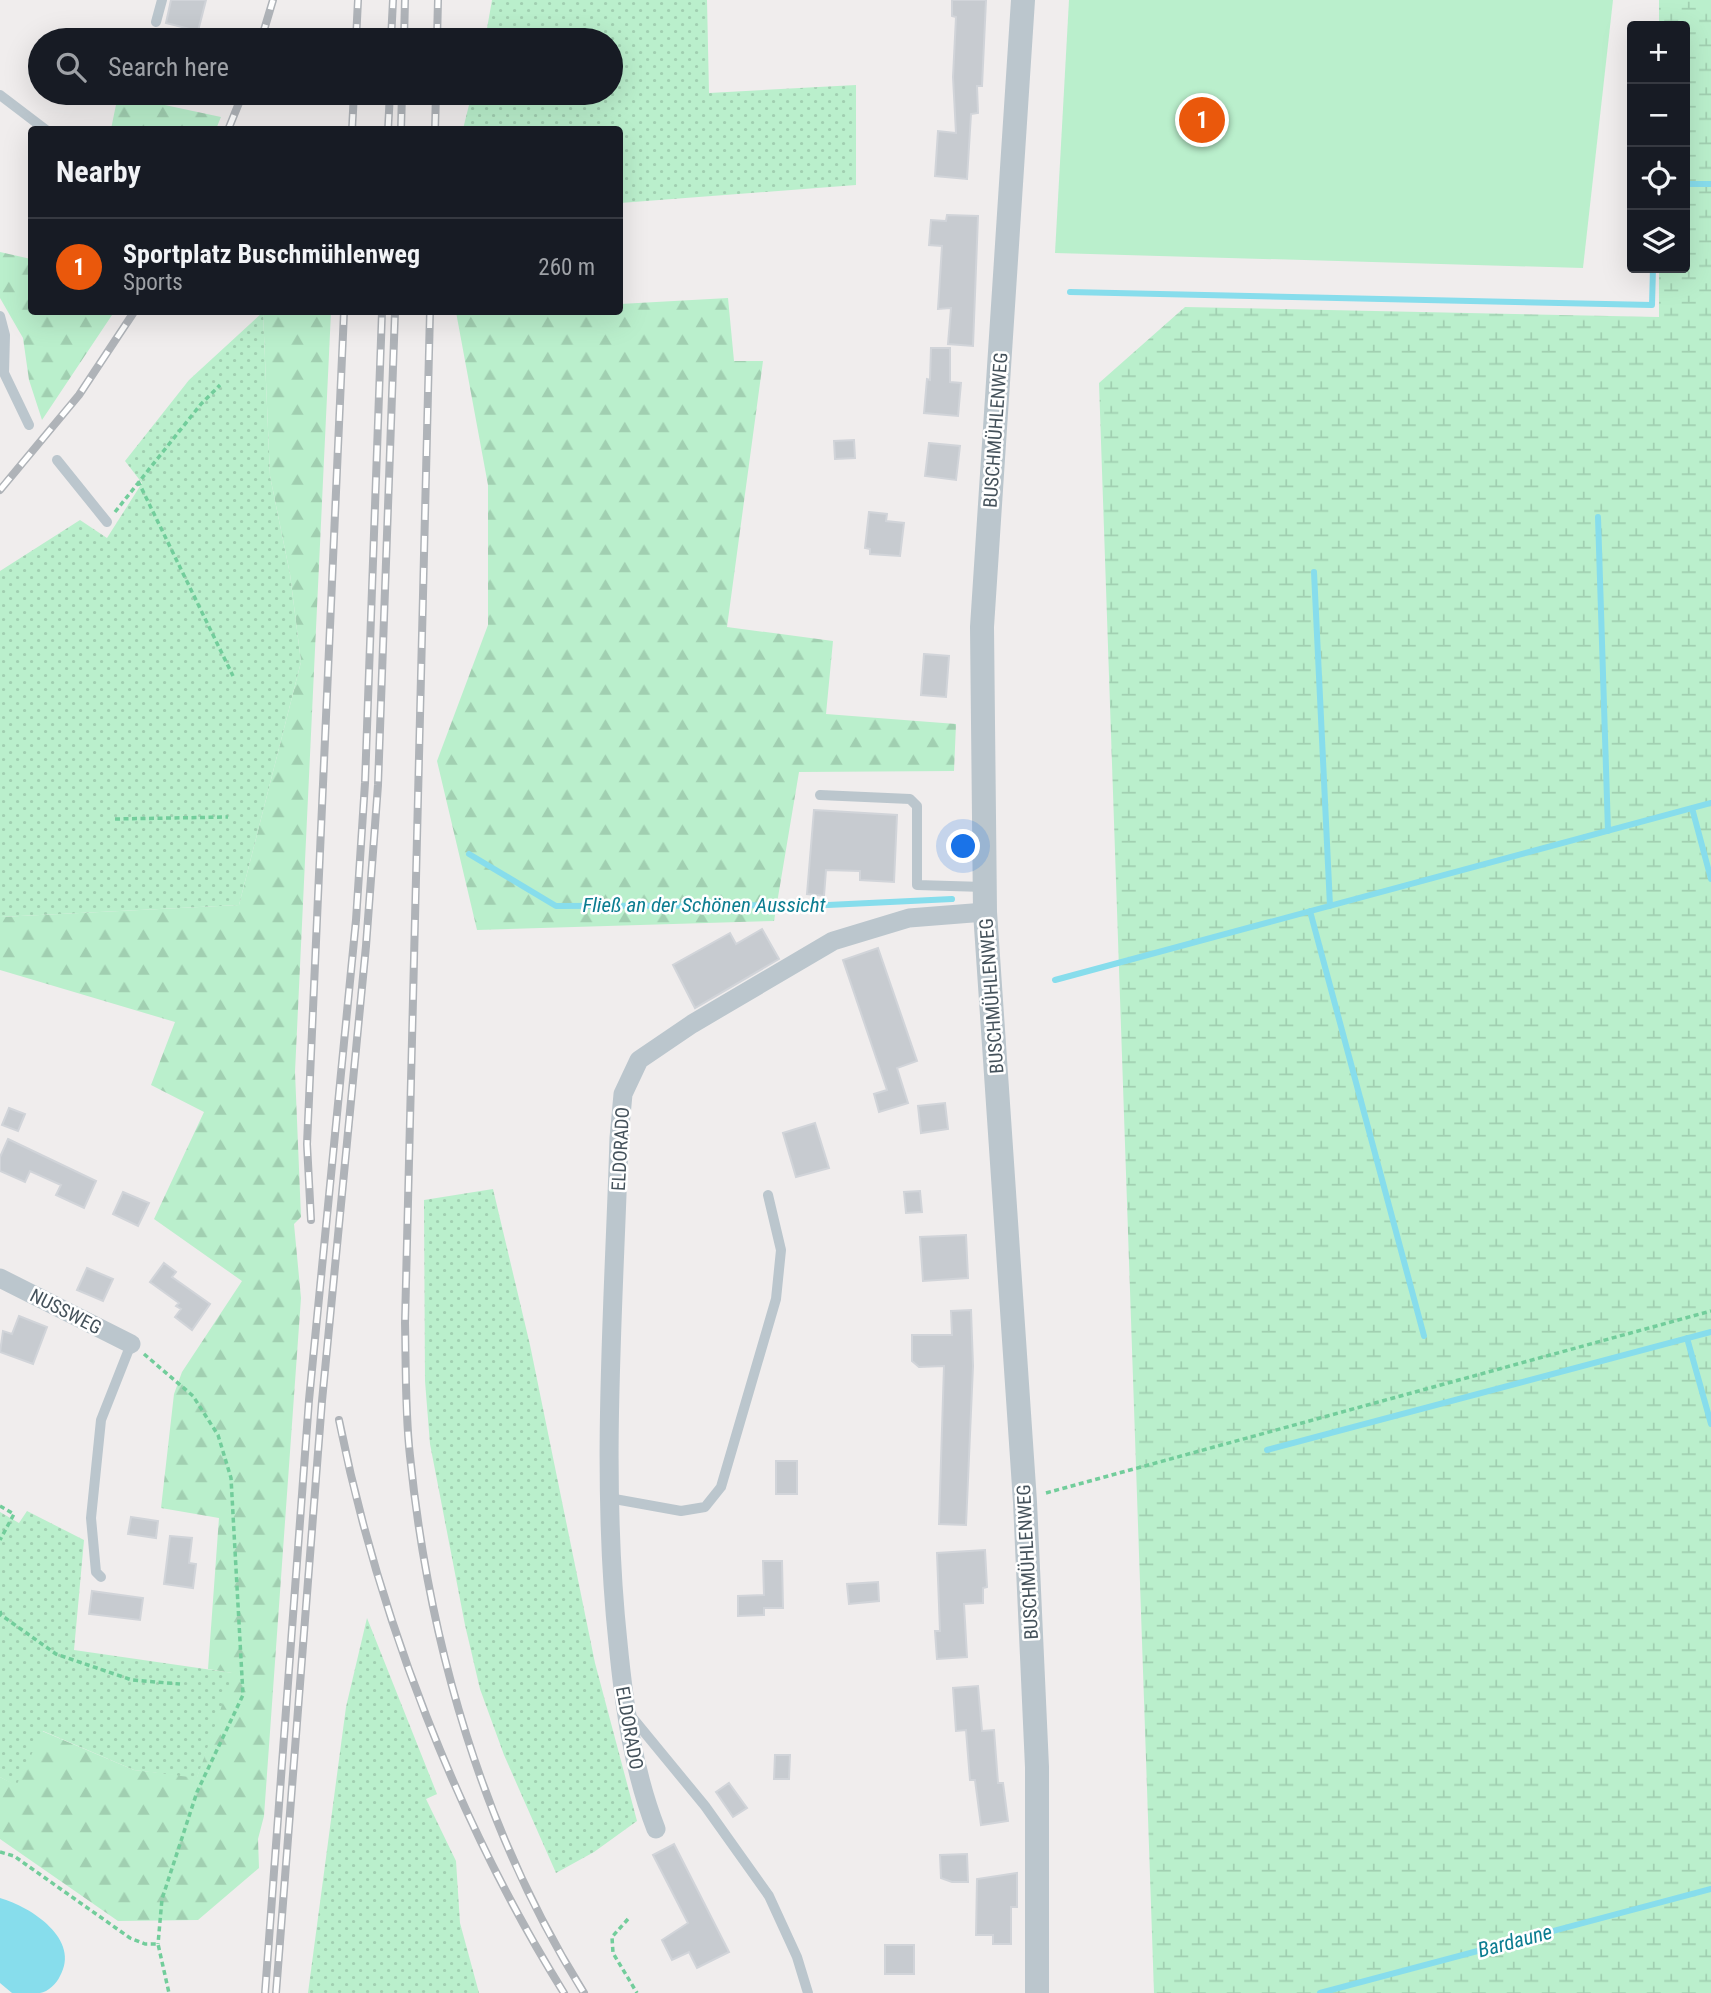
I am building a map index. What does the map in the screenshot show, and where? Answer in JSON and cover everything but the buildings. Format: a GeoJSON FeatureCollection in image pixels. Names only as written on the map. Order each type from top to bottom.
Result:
{"type":"FeatureCollection","features":[{"type":"Feature","properties":{"kind":"street","name":"BUSCHMÜHLENWEG"},"geometry":{"type":"LineString","coordinates":[[1023,0],[982,627],[985,912],[1025,1502],[1037,1767],[1037,1993]]}},
{"type":"Feature","properties":{"kind":"street","name":"ELDORADO"},"geometry":{"type":"LineString","coordinates":[[656,1829],[644,1798],[626,1710],[612,1591],[608,1498],[619,1138],[624,1094],[639,1060],[692,1024],[832,941],[909,918],[985,912]]}},
{"type":"Feature","properties":{"kind":"street","name":"NUSSWEG"},"geometry":{"type":"LineString","coordinates":[[0,1278],[131,1344]]}},
{"type":"Feature","properties":{"kind":"lane"},"geometry":{"type":"LineString","coordinates":[[156,22],[162,0]]}},
{"type":"Feature","properties":{"kind":"lane"},"geometry":{"type":"LineString","coordinates":[[0,95],[41,126]]}},
{"type":"Feature","properties":{"kind":"lane"},"geometry":{"type":"LineString","coordinates":[[0,316],[5,334],[4,373],[29,425]]}},
{"type":"Feature","properties":{"kind":"lane"},"geometry":{"type":"LineString","coordinates":[[57,460],[107,522]]}},
{"type":"Feature","properties":{"kind":"lane"},"geometry":{"type":"LineString","coordinates":[[820,795],[910,799],[917,806],[917,886],[985,887]]}},
{"type":"Feature","properties":{"kind":"lane"},"geometry":{"type":"LineString","coordinates":[[608,1498],[681,1511],[705,1507],[721,1487],[776,1299],[781,1250],[768,1195]]}},
{"type":"Feature","properties":{"kind":"lane"},"geometry":{"type":"LineString","coordinates":[[101,1577],[96,1572],[91,1518],[101,1420],[131,1344]]}},
{"type":"Feature","properties":{"kind":"lane"},"geometry":{"type":"LineString","coordinates":[[626,1710],[705,1806],[769,1896],[797,1957],[807,1993]]}},
{"type":"Feature","properties":{"kind":"path"},"geometry":{"type":"LineString","coordinates":[[107,522],[138,481],[220,385]]}},
{"type":"Feature","properties":{"kind":"path"},"geometry":{"type":"LineString","coordinates":[[138,481],[233,676]]}},
{"type":"Feature","properties":{"kind":"path"},"geometry":{"type":"LineString","coordinates":[[116,819],[228,817]]}},
{"type":"Feature","properties":{"kind":"path"},"geometry":{"type":"LineString","coordinates":[[1025,1502],[1063,1486],[1711,1311]]}},
{"type":"Feature","properties":{"kind":"path"},"geometry":{"type":"LineString","coordinates":[[131,1344],[193,1396],[218,1435],[231,1478],[243,1695],[197,1792],[162,1899],[158,1944],[169,1993]]}},
{"type":"Feature","properties":{"kind":"path"},"geometry":{"type":"LineString","coordinates":[[0,1506],[14,1514],[0,1540]]}},
{"type":"Feature","properties":{"kind":"path"},"geometry":{"type":"LineString","coordinates":[[0,1611],[1,1615],[56,1654],[132,1679],[180,1684]]}},
{"type":"Feature","properties":{"kind":"path"},"geometry":{"type":"LineString","coordinates":[[0,1852],[14,1856],[130,1938],[145,1944],[158,1944]]}},
{"type":"Feature","properties":{"kind":"path"},"geometry":{"type":"LineString","coordinates":[[628,1919],[612,1937],[613,1953],[637,1993]]}},
{"type":"Feature","properties":{"kind":"green space"},"geometry":{"type":"Polygon","coordinates":[[[492,0],[707,0],[709,93],[856,85],[856,185],[623,203],[623,126],[464,126],[469,105],[623,105],[623,28],[487,28],[492,0]]]}},
{"type":"Feature","properties":{"kind":"green space"},"geometry":{"type":"Polygon","coordinates":[[[1069,0],[1613,0],[1583,268],[1055,253],[1069,0]]]}},
{"type":"Feature","properties":{"kind":"green space"},"geometry":{"type":"Polygon","coordinates":[[[1659,0],[1711,0],[1711,1993],[1154,1993],[1099,383],[1185,307],[1659,317],[1659,273],[1690,273],[1690,21],[1659,21],[1659,0]]]}},
{"type":"Feature","properties":{"kind":"green space"},"geometry":{"type":"Polygon","coordinates":[[[116,105],[165,105],[221,117],[217,126],[112,126],[116,105]]]}},
{"type":"Feature","properties":{"kind":"green space"},"geometry":{"type":"Polygon","coordinates":[[[0,252],[28,258],[28,315],[112,315],[42,420],[29,380],[23,338],[0,298],[0,252]]]}},
{"type":"Feature","properties":{"kind":"green space"},"geometry":{"type":"Polygon","coordinates":[[[728,298],[734,361],[763,361],[727,627],[833,641],[826,714],[956,724],[954,771],[799,772],[774,921],[477,930],[437,761],[488,625],[488,485],[457,315],[623,315],[623,304],[728,298]]]}},
{"type":"Feature","properties":{"kind":"green space"},"geometry":{"type":"Polygon","coordinates":[[[260,315],[263,315],[270,476],[290,574],[301,662],[239,905],[0,917],[0,571],[80,520],[107,538],[142,483],[125,461],[189,380],[260,315]]]}},
{"type":"Feature","properties":{"kind":"green space"},"geometry":{"type":"Polygon","coordinates":[[[263,315],[331,315],[295,1072],[301,1217],[294,1224],[301,1298],[264,1816],[258,1839],[259,1868],[198,1920],[118,1921],[0,1839],[0,1777],[16,1785],[42,1731],[134,1770],[197,1777],[232,1673],[208,1669],[219,1518],[161,1508],[174,1394],[182,1372],[242,1281],[154,1219],[204,1112],[151,1085],[175,1022],[0,970],[0,917],[239,905],[301,662],[290,574],[270,476],[263,315]]]}},
{"type":"Feature","properties":{"kind":"green space"},"geometry":{"type":"Polygon","coordinates":[[[493,1189],[530,1345],[595,1663],[637,1821],[594,1852],[556,1873],[504,1755],[480,1689],[430,1444],[425,1381],[424,1200],[493,1189]]]}},
{"type":"Feature","properties":{"kind":"green space"},"geometry":{"type":"Polygon","coordinates":[[[27,1511],[84,1540],[74,1650],[233,1673],[197,1778],[134,1770],[43,1731],[16,1786],[0,1777],[0,1512],[19,1523],[27,1511]]]}},
{"type":"Feature","properties":{"kind":"green space"},"geometry":{"type":"Polygon","coordinates":[[[367,1618],[437,1794],[426,1799],[456,1861],[460,1923],[479,1993],[308,1993],[346,1707],[367,1618]]]}},
{"type":"Feature","properties":{"kind":"water"},"geometry":{"type":"Polygon","coordinates":[[[0,1898],[39,1917],[59,1938],[65,1963],[59,1979],[46,1991],[12,1993],[0,1983],[0,1898]]]}},
{"type":"Feature","properties":{"kind":"waterway"},"geometry":{"type":"LineString","coordinates":[[1690,184],[1711,184]]}},
{"type":"Feature","properties":{"kind":"waterway"},"geometry":{"type":"LineString","coordinates":[[1070,292],[1652,305],[1653,273]]}},
{"type":"Feature","properties":{"kind":"waterway"},"geometry":{"type":"LineString","coordinates":[[1598,517],[1608,831]]}},
{"type":"Feature","properties":{"kind":"waterway"},"geometry":{"type":"LineString","coordinates":[[1314,572],[1330,906]]}},
{"type":"Feature","properties":{"kind":"waterway"},"geometry":{"type":"LineString","coordinates":[[1055,980],[1711,803]]}},
{"type":"Feature","properties":{"kind":"waterway"},"geometry":{"type":"LineString","coordinates":[[1692,808],[1711,879]]}},
{"type":"Feature","properties":{"kind":"waterway","name":"Fließ an der Schönen Aussicht"},"geometry":{"type":"LineString","coordinates":[[469,854],[556,906],[828,905],[952,899]]}},
{"type":"Feature","properties":{"kind":"waterway"},"geometry":{"type":"LineString","coordinates":[[1310,911],[1424,1336]]}},
{"type":"Feature","properties":{"kind":"waterway"},"geometry":{"type":"LineString","coordinates":[[1267,1450],[1711,1332]]}},
{"type":"Feature","properties":{"kind":"waterway"},"geometry":{"type":"LineString","coordinates":[[1687,1338],[1711,1424]]}},
{"type":"Feature","properties":{"kind":"waterway","name":"Bardaune"},"geometry":{"type":"LineString","coordinates":[[1320,1993],[1711,1889]]}},
{"type":"Feature","properties":{"kind":"railway"},"geometry":{"type":"LineString","coordinates":[[265,28],[273,0]]}},
{"type":"Feature","properties":{"kind":"railway"},"geometry":{"type":"LineString","coordinates":[[357,28],[358,0]]}},
{"type":"Feature","properties":{"kind":"railway"},"geometry":{"type":"LineString","coordinates":[[392,28],[393,0]]}},
{"type":"Feature","properties":{"kind":"railway"},"geometry":{"type":"LineString","coordinates":[[404,28],[405,0]]}},
{"type":"Feature","properties":{"kind":"railway"},"geometry":{"type":"LineString","coordinates":[[437,28],[438,0]]}},
{"type":"Feature","properties":{"kind":"railway"},"geometry":{"type":"LineString","coordinates":[[230,126],[238,105]]}},
{"type":"Feature","properties":{"kind":"railway"},"geometry":{"type":"LineString","coordinates":[[352,126],[353,105]]}},
{"type":"Feature","properties":{"kind":"railway"},"geometry":{"type":"LineString","coordinates":[[388,126],[389,105]]}},
{"type":"Feature","properties":{"kind":"railway"},"geometry":{"type":"LineString","coordinates":[[401,126],[402,105]]}},
{"type":"Feature","properties":{"kind":"railway"},"geometry":{"type":"LineString","coordinates":[[435,126],[436,105]]}},
{"type":"Feature","properties":{"kind":"railway"},"geometry":{"type":"LineString","coordinates":[[0,490],[79,395],[132,315]]}},
{"type":"Feature","properties":{"kind":"railway"},"geometry":{"type":"LineString","coordinates":[[311,1220],[307,1144],[344,315]]}},
{"type":"Feature","properties":{"kind":"railway"},"geometry":{"type":"LineString","coordinates":[[265,1993],[309,1400],[356,920],[365,783],[382,315]]}},
{"type":"Feature","properties":{"kind":"railway"},"geometry":{"type":"LineString","coordinates":[[276,1993],[322,1401],[366,946],[378,785],[395,315]]}},
{"type":"Feature","properties":{"kind":"railway"},"geometry":{"type":"LineString","coordinates":[[430,315],[405,1323],[408,1439],[431,1597],[466,1735],[517,1868],[548,1931],[584,1993]]}},
{"type":"Feature","properties":{"kind":"railway"},"geometry":{"type":"LineString","coordinates":[[339,1420],[376,1568],[399,1643],[426,1716],[490,1859],[525,1928],[564,1993]]}},
{"type":"Feature","properties":{"kind":"place","name":"Sportplatz Buschmühlenweg"},"geometry":{"type":"Point","coordinates":[1202,120]}}]}
